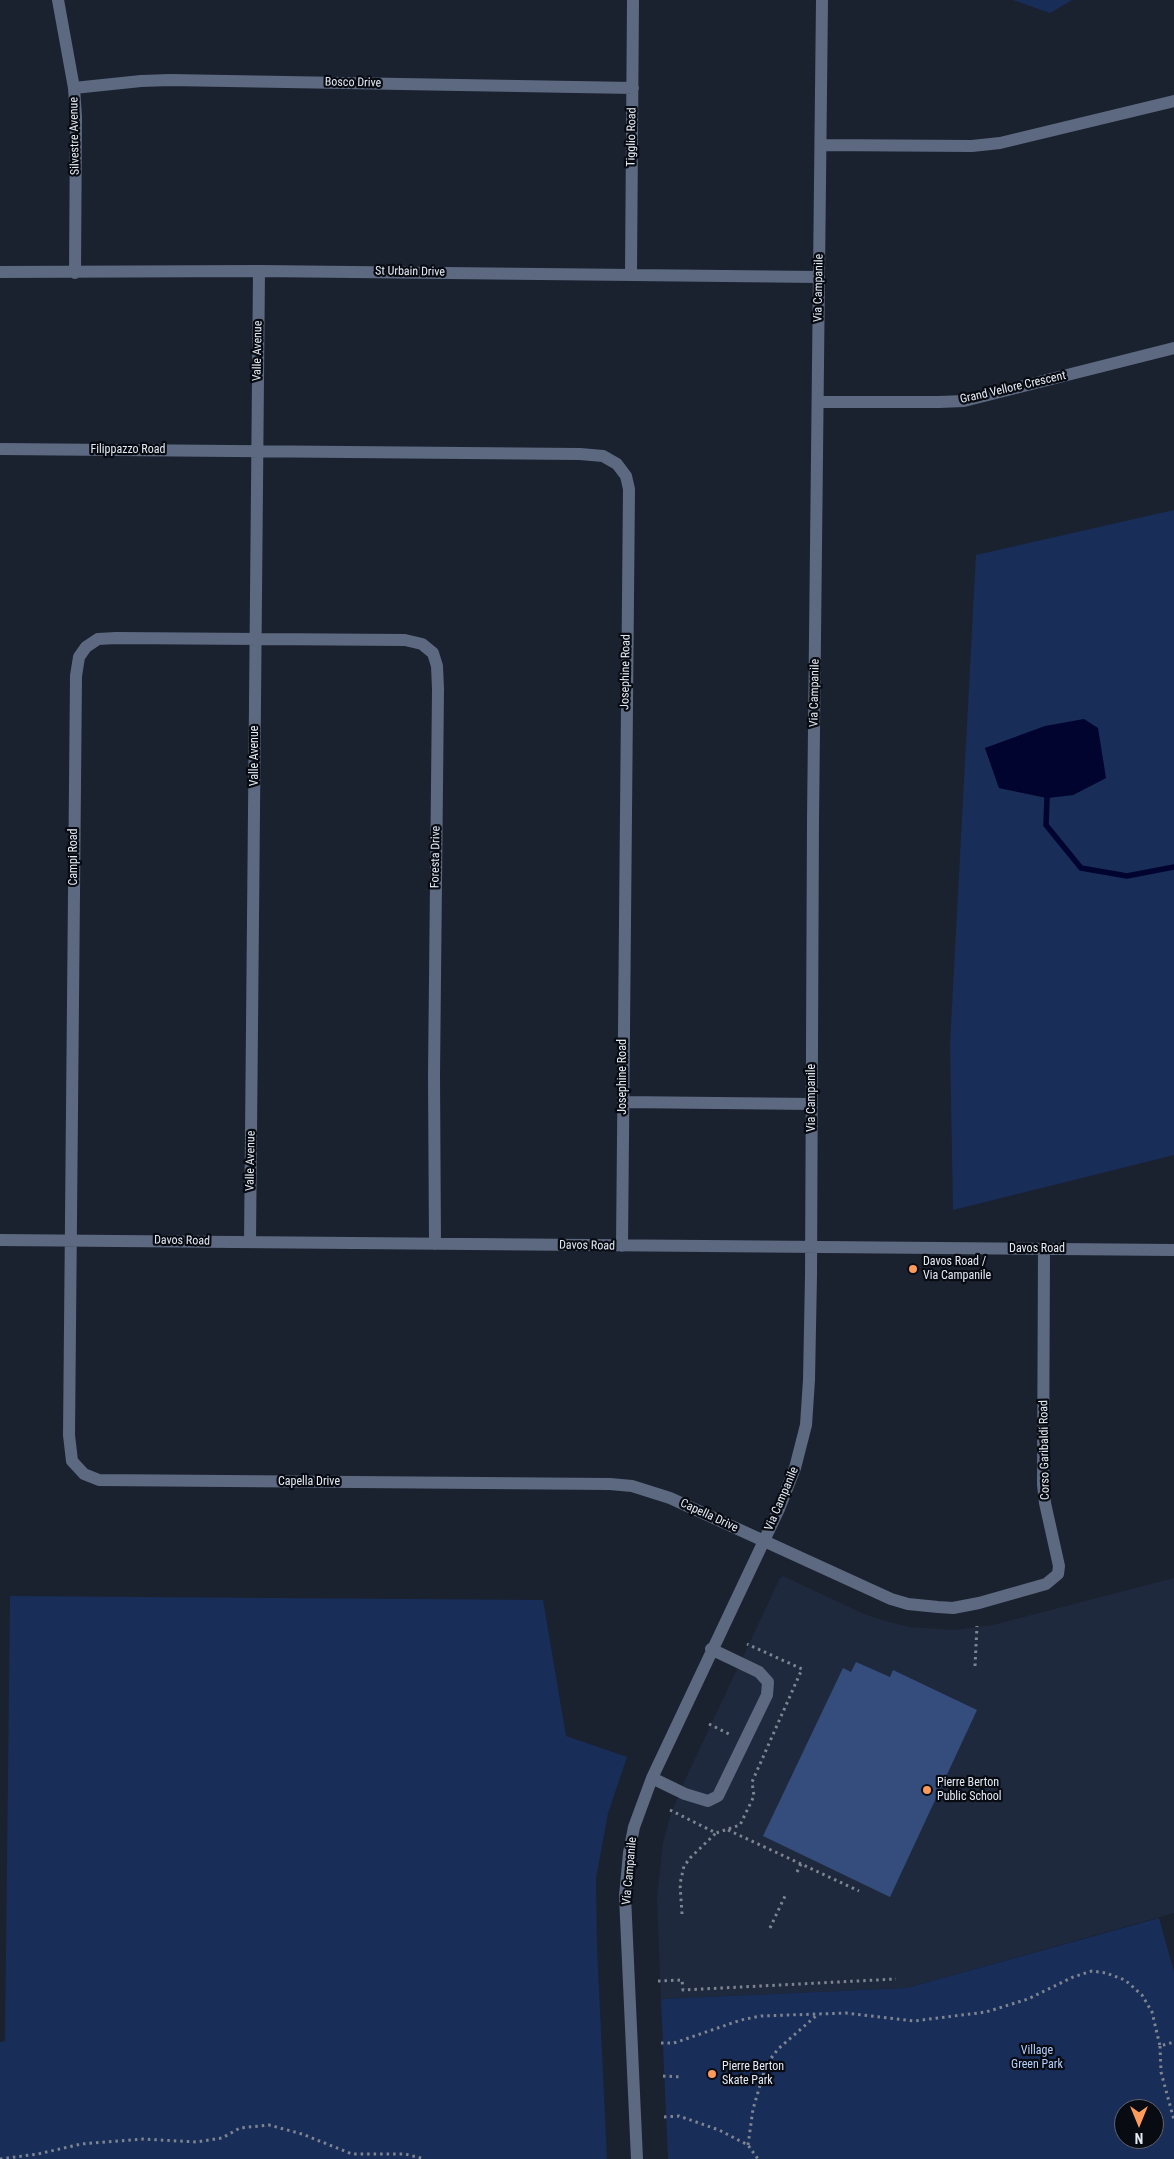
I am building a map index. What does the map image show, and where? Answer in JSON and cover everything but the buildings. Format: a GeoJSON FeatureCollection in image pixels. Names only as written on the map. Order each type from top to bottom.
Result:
{"type":"FeatureCollection","features":[{"type":"Feature","properties":{"kind":"street","name":"Silvestre Avenue"},"geometry":{"type":"LineString","coordinates":[[58,0],[74,88],[76,117],[75,273]]}},
{"type":"Feature","properties":{"kind":"street","name":"Tigglio Road"},"geometry":{"type":"LineString","coordinates":[[630,274],[633,0]]}},
{"type":"Feature","properties":{"kind":"street","name":"Via Campanile"},"geometry":{"type":"LineString","coordinates":[[637,2159],[625,1896],[629,1853],[634,1827],[652,1778],[711,1649],[779,1509],[795,1468],[806,1425],[809,1380],[811,1247],[813,820],[822,0]]}},
{"type":"Feature","properties":{"kind":"street","name":"Bosco Drive"},"geometry":{"type":"LineString","coordinates":[[74,88],[170,80],[632,88]]}},
{"type":"Feature","properties":{"kind":"street"},"geometry":{"type":"LineString","coordinates":[[821,144],[972,146],[1000,143],[1174,101]]}},
{"type":"Feature","properties":{"kind":"street","name":"St Urbain Drive"},"geometry":{"type":"LineString","coordinates":[[0,272],[259,271],[819,277]]}},
{"type":"Feature","properties":{"kind":"street","name":"Valle Avenue"},"geometry":{"type":"LineString","coordinates":[[250,1242],[259,271]]}},
{"type":"Feature","properties":{"kind":"street","name":"Grand Vellore Crescent"},"geometry":{"type":"LineString","coordinates":[[818,402],[939,402],[964,400],[1174,348]]}},
{"type":"Feature","properties":{"kind":"street","name":"Filippazzo Road"},"geometry":{"type":"LineString","coordinates":[[0,449],[257,451]]}},
{"type":"Feature","properties":{"kind":"street","name":"Josephine Road"},"geometry":{"type":"LineString","coordinates":[[257,451],[580,454],[603,456],[617,464],[626,476],[629,489],[622,1246]]}},
{"type":"Feature","properties":{"kind":"street","name":"Campi Road"},"geometry":{"type":"LineString","coordinates":[[71,1240],[76,676],[79,657],[86,647],[98,639],[255,638]]}},
{"type":"Feature","properties":{"kind":"street","name":"Foresta Drive"},"geometry":{"type":"LineString","coordinates":[[255,638],[405,640],[422,644],[433,653],[437,666],[435,1244]]}},
{"type":"Feature","properties":{"kind":"street"},"geometry":{"type":"LineString","coordinates":[[623,1102],[812,1104]]}},
{"type":"Feature","properties":{"kind":"street","name":"Davos Road"},"geometry":{"type":"LineString","coordinates":[[0,1240],[1174,1250]]}},
{"type":"Feature","properties":{"kind":"street","name":"Capella Drive"},"geometry":{"type":"LineString","coordinates":[[71,1240],[69,1435],[72,1461],[84,1474],[99,1480],[617,1484],[632,1486],[670,1498],[764,1541]]}},
{"type":"Feature","properties":{"kind":"street","name":"Corso Garibaldi Road"},"geometry":{"type":"LineString","coordinates":[[764,1541],[891,1599],[923,1606],[953,1608],[979,1603],[1053,1580],[1058,1574],[1059,1558],[1045,1502],[1043,1484],[1044,1249]]}},
{"type":"Feature","properties":{"kind":"street"},"geometry":{"type":"LineString","coordinates":[[652,1778],[685,1794],[708,1801],[718,1796],[767,1695],[768,1682],[759,1672],[711,1649]]}},
{"type":"Feature","properties":{"kind":"path"},"geometry":{"type":"LineString","coordinates":[[976,1666],[977,1626]]}},
{"type":"Feature","properties":{"kind":"path"},"geometry":{"type":"LineString","coordinates":[[747,1644],[802,1670],[787,1702]]}},
{"type":"Feature","properties":{"kind":"path"},"geometry":{"type":"LineString","coordinates":[[709,1724],[736,1737]]}},
{"type":"Feature","properties":{"kind":"path"},"geometry":{"type":"LineString","coordinates":[[727,1829],[859,1891]]}},
{"type":"Feature","properties":{"kind":"path"},"geometry":{"type":"LineString","coordinates":[[682,1914],[680,1884],[684,1866],[694,1853],[716,1833]]}},
{"type":"Feature","properties":{"kind":"path"},"geometry":{"type":"LineString","coordinates":[[797,1872],[800,1864]]}},
{"type":"Feature","properties":{"kind":"path"},"geometry":{"type":"LineString","coordinates":[[770,1928],[785,1896]]}},
{"type":"Feature","properties":{"kind":"path"},"geometry":{"type":"LineString","coordinates":[[661,2043],[674,2043],[741,2020],[761,2016],[846,2013],[914,2021],[986,2012],[1028,1999],[1073,1977],[1092,1971],[1106,1973],[1125,1980],[1142,1995],[1152,2012],[1160,2046],[1161,2072],[1174,2120]]}},
{"type":"Feature","properties":{"kind":"path"},"geometry":{"type":"LineString","coordinates":[[658,1981],[682,1980],[683,1990],[896,1979]]}},
{"type":"Feature","properties":{"kind":"path"},"geometry":{"type":"LineString","coordinates":[[748,2145],[753,2109],[766,2065],[778,2048],[818,2014]]}},
{"type":"Feature","properties":{"kind":"path"},"geometry":{"type":"LineString","coordinates":[[1160,2046],[1174,2042]]}},
{"type":"Feature","properties":{"kind":"path"},"geometry":{"type":"LineString","coordinates":[[662,2076],[681,2078]]}},
{"type":"Feature","properties":{"kind":"path"},"geometry":{"type":"LineString","coordinates":[[664,2117],[679,2116],[698,2121],[748,2145],[758,2159]]}},
{"type":"Feature","properties":{"kind":"path"},"geometry":{"type":"LineString","coordinates":[[0,2159],[38,2154],[90,2143],[143,2139],[196,2142],[222,2138],[240,2128],[269,2125],[302,2134],[352,2154],[405,2154],[425,2159]]}},
{"type":"Feature","properties":{"kind":"shaded area"},"geometry":{"type":"Polygon","coordinates":[[[1084,719],[1098,728],[1106,778],[1073,795],[1047,798],[999,788],[985,748],[1045,726],[1084,719]]]}},
{"type":"Feature","properties":{"kind":"shaded area","name":"Pierre Berton Public School"},"geometry":{"type":"Polygon","coordinates":[[[783,1576],[864,1614],[889,1622],[909,1627],[954,1630],[993,1625],[1174,1578],[1174,1913],[907,1988],[661,1999],[657,1898],[663,1843],[671,1814],[685,1780],[780,1578],[783,1576]]]}},
{"type":"Feature","properties":{"kind":"green space"},"geometry":{"type":"Polygon","coordinates":[[[1013,0],[1072,0],[1050,13],[1013,0]]]}},
{"type":"Feature","properties":{"kind":"green space"},"geometry":{"type":"Polygon","coordinates":[[[1174,510],[1174,1155],[953,1210],[950,1044],[976,555],[1174,510]],[[985,747],[999,788],[1047,798],[1073,795],[1106,778],[985,747]]]}},
{"type":"Feature","properties":{"kind":"green space"},"geometry":{"type":"Polygon","coordinates":[[[10,1596],[543,1600],[566,1736],[627,1757],[608,1813],[596,1878],[597,1947],[607,2159],[0,2159],[0,2042],[5,2041],[10,1596]]]}},
{"type":"Feature","properties":{"kind":"green space","name":"Village Green Park"},"geometry":{"type":"Polygon","coordinates":[[[1159,1918],[1174,1972],[1174,2159],[668,2159],[661,1999],[907,1988],[1159,1918]]]}},
{"type":"Feature","properties":{"kind":"waterway"},"geometry":{"type":"LineString","coordinates":[[1047,798],[1046,825],[1081,868],[1127,876],[1174,867]]}},
{"type":"Feature","properties":{"kind":"place","name":"Davos Road / Via Campanile"},"geometry":{"type":"Point","coordinates":[913,1269]}},
{"type":"Feature","properties":{"kind":"place","name":"Pierre Berton Public School"},"geometry":{"type":"Point","coordinates":[927,1790]}},
{"type":"Feature","properties":{"kind":"place","name":"Pierre Berton Skate Park"},"geometry":{"type":"Point","coordinates":[712,2074]}}]}
